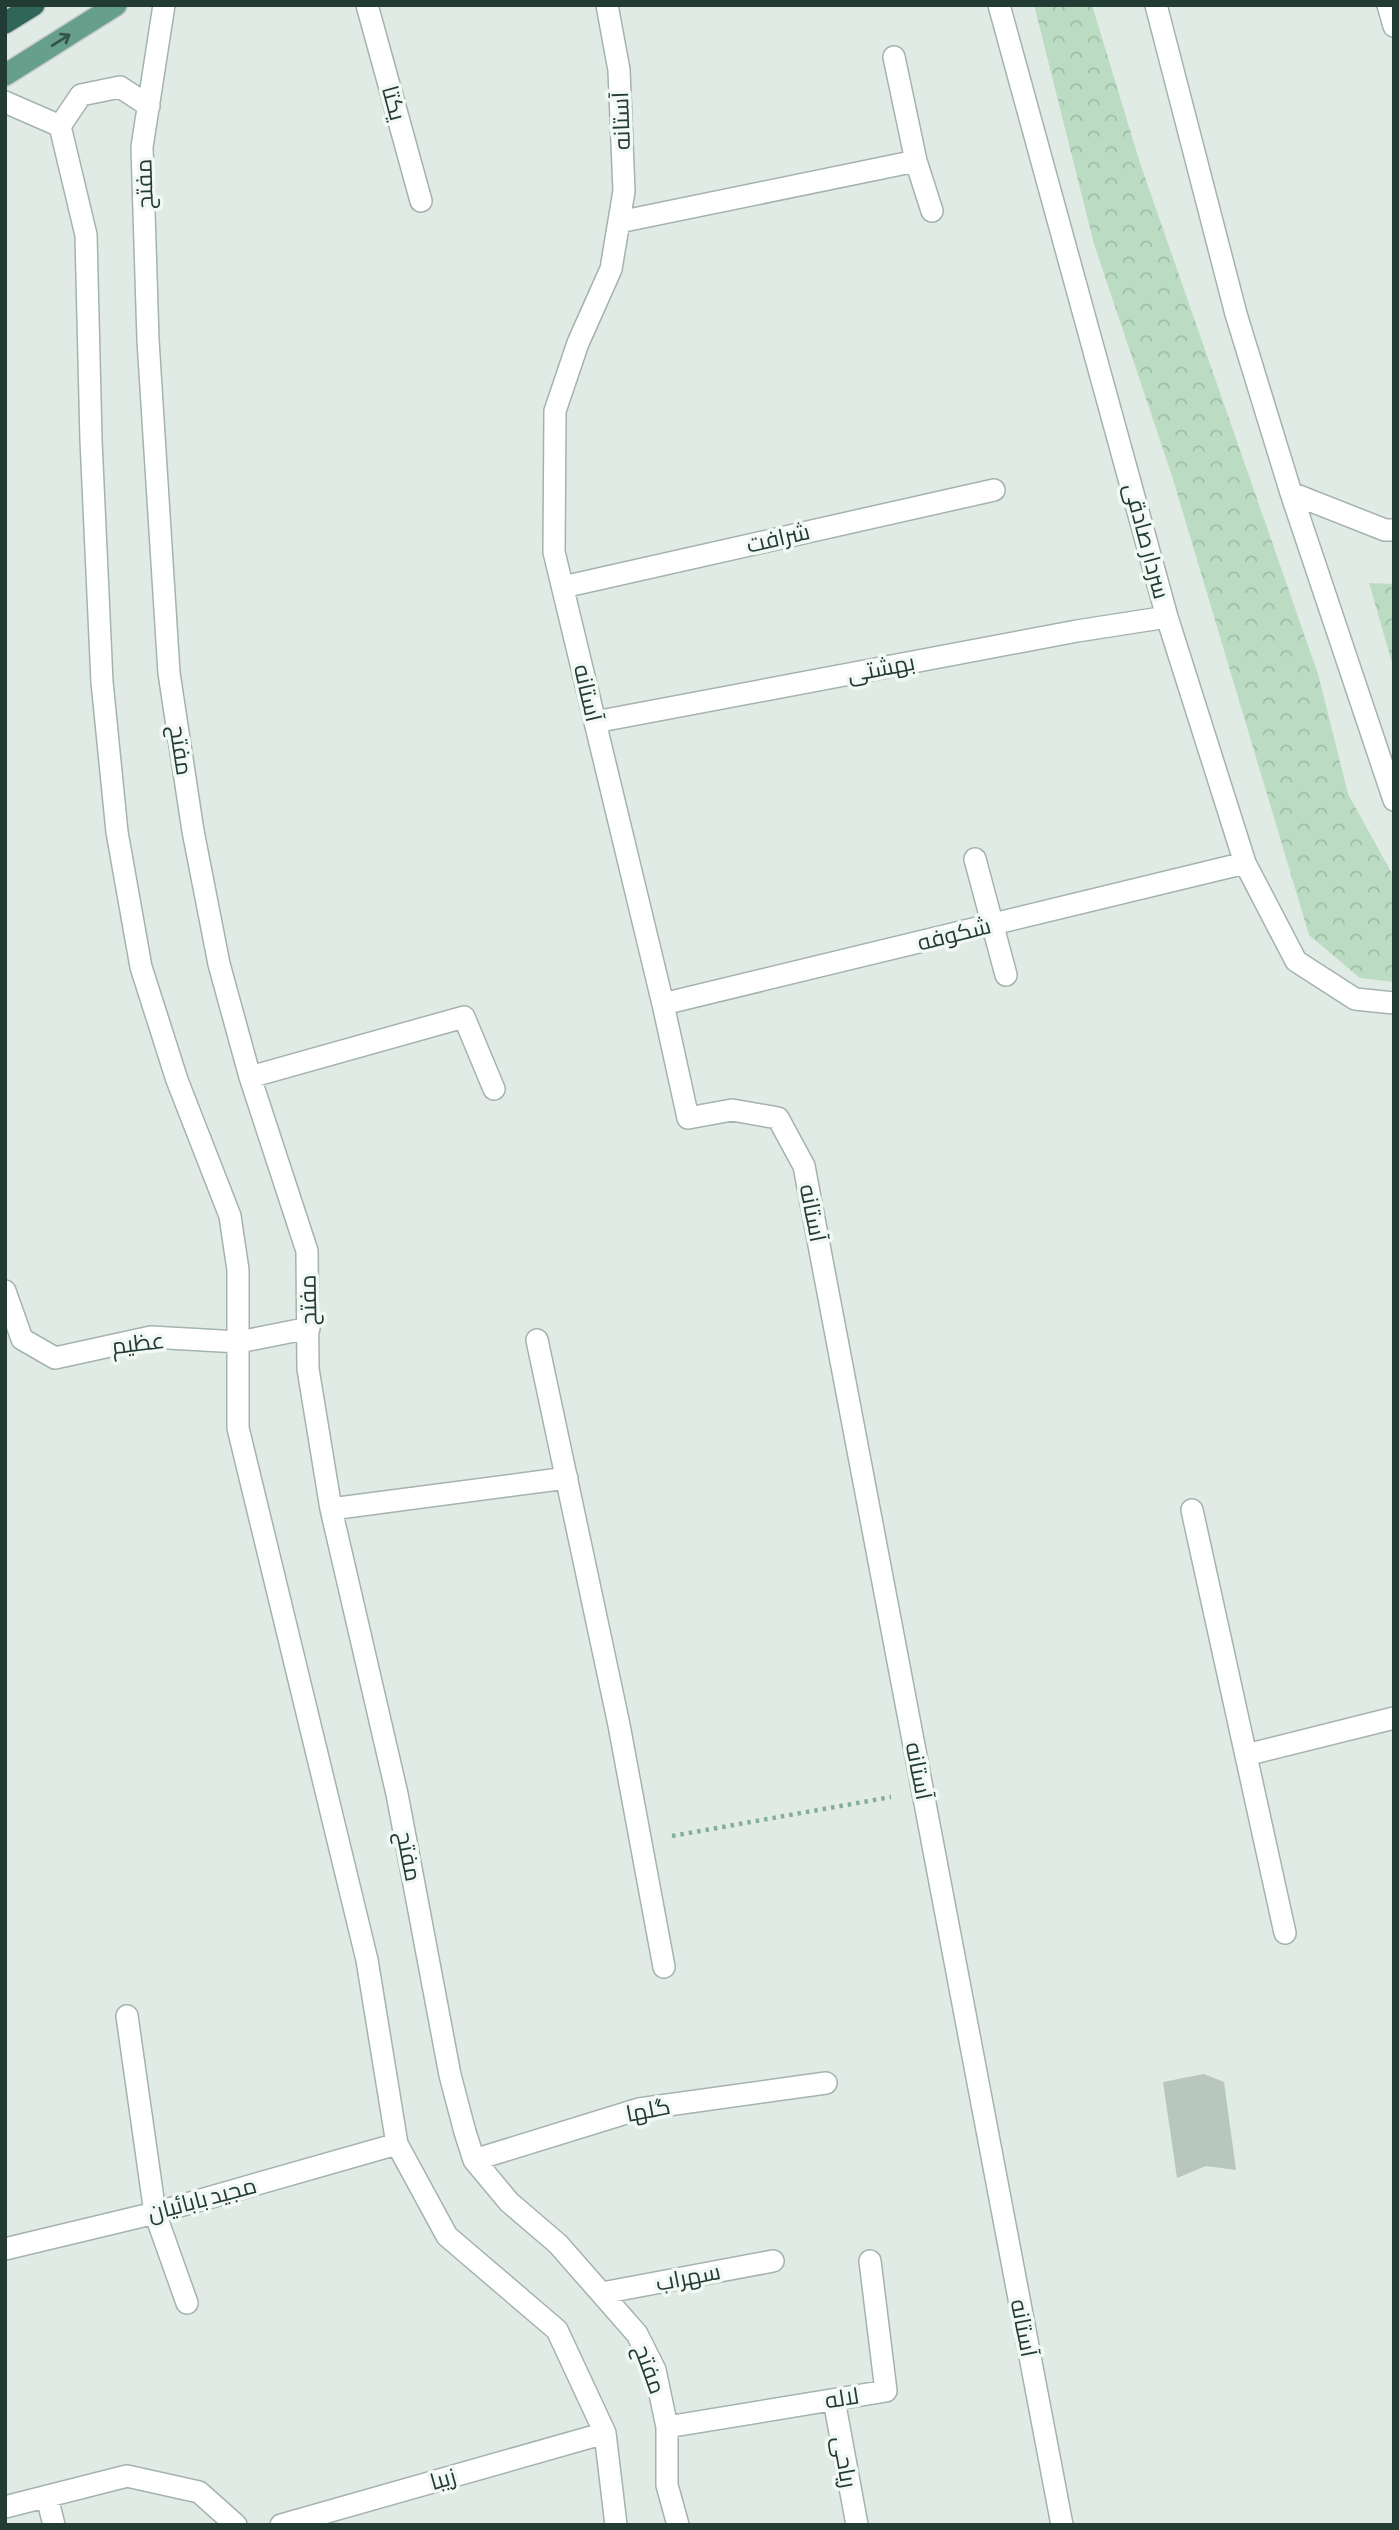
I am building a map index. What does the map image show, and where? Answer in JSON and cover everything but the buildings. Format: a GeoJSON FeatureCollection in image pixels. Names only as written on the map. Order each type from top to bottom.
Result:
{"type":"FeatureCollection","features":[{"type":"Feature","properties":{"kind":"highway"},"geometry":{"type":"LineString","coordinates":[[5,23],[34,5]]}},
{"type":"Feature","properties":{"kind":"main road"},"geometry":{"type":"LineString","coordinates":[[5,75],[116,5]]}},
{"type":"Feature","properties":{"kind":"street","name":"مفتح"},"geometry":{"type":"LineString","coordinates":[[164,5],[142,147],[148,340],[169,673],[193,831],[219,964],[250,1077],[307,1251],[308,1369],[331,1510],[397,1794],[450,2075],[474,2160],[509,2202],[558,2244],[637,2334],[655,2370],[667,2427],[667,2485],[678,2525]]}},
{"type":"Feature","properties":{"kind":"street","name":"یکتا"},"geometry":{"type":"LineString","coordinates":[[366,5],[421,201]]}},
{"type":"Feature","properties":{"kind":"street","name":"آستانه"},"geometry":{"type":"LineString","coordinates":[[607,5],[619,70],[624,191],[611,269],[578,342],[555,411],[554,552],[688,1118],[732,1110],[778,1118],[804,1166],[1062,2525]]}},
{"type":"Feature","properties":{"kind":"street","name":"سردار صادقی"},"geometry":{"type":"LineString","coordinates":[[999,5],[1167,617],[1245,863],[1296,961],[1355,999],[1394,1003]]}},
{"type":"Feature","properties":{"kind":"street"},"geometry":{"type":"LineString","coordinates":[[1156,5],[1237,314],[1291,493],[1394,800]]}},
{"type":"Feature","properties":{"kind":"street"},"geometry":{"type":"LineString","coordinates":[[1388,5],[1394,26]]}},
{"type":"Feature","properties":{"kind":"street"},"geometry":{"type":"LineString","coordinates":[[894,57],[916,161],[932,211]]}},
{"type":"Feature","properties":{"kind":"street"},"geometry":{"type":"LineString","coordinates":[[149,106],[120,87],[81,95],[61,126],[86,235],[91,440],[102,682],[117,832],[141,967],[177,1080],[230,1216],[238,1269],[238,1428],[367,1960],[397,2144],[447,2236],[557,2330],[605,2433],[616,2525]]}},
{"type":"Feature","properties":{"kind":"street"},"geometry":{"type":"LineString","coordinates":[[5,102],[61,126]]}},
{"type":"Feature","properties":{"kind":"street"},"geometry":{"type":"LineString","coordinates":[[619,222],[916,161]]}},
{"type":"Feature","properties":{"kind":"street","name":"شرافت"},"geometry":{"type":"LineString","coordinates":[[563,587],[994,489]]}},
{"type":"Feature","properties":{"kind":"street"},"geometry":{"type":"LineString","coordinates":[[1291,493],[1385,530],[1394,530]]}},
{"type":"Feature","properties":{"kind":"street","name":"بهشتی"},"geometry":{"type":"LineString","coordinates":[[595,722],[1077,631],[1167,617]]}},
{"type":"Feature","properties":{"kind":"street"},"geometry":{"type":"LineString","coordinates":[[975,859],[1006,975]]}},
{"type":"Feature","properties":{"kind":"street","name":"شکوفه"},"geometry":{"type":"LineString","coordinates":[[663,1004],[1245,863]]}},
{"type":"Feature","properties":{"kind":"street"},"geometry":{"type":"LineString","coordinates":[[250,1077],[464,1017],[494,1089]]}},
{"type":"Feature","properties":{"kind":"street","name":"عظیم"},"geometry":{"type":"LineString","coordinates":[[5,1291],[22,1339],[55,1358],[151,1337],[239,1342],[309,1328]]}},
{"type":"Feature","properties":{"kind":"street"},"geometry":{"type":"LineString","coordinates":[[537,1340],[619,1725],[664,1967]]}},
{"type":"Feature","properties":{"kind":"street"},"geometry":{"type":"LineString","coordinates":[[331,1510],[567,1478]]}},
{"type":"Feature","properties":{"kind":"street"},"geometry":{"type":"LineString","coordinates":[[1192,1510],[1285,1933]]}},
{"type":"Feature","properties":{"kind":"street"},"geometry":{"type":"LineString","coordinates":[[1246,1755],[1394,1718]]}},
{"type":"Feature","properties":{"kind":"street"},"geometry":{"type":"LineString","coordinates":[[127,2015],[155,2213],[187,2303]]}},
{"type":"Feature","properties":{"kind":"street","name":"گلها"},"geometry":{"type":"LineString","coordinates":[[474,2160],[639,2109],[826,2083]]}},
{"type":"Feature","properties":{"kind":"street","name":"مجید بابائیان"},"geometry":{"type":"LineString","coordinates":[[5,2249],[155,2213],[397,2144]]}},
{"type":"Feature","properties":{"kind":"street","name":"لاله"},"geometry":{"type":"LineString","coordinates":[[667,2427],[886,2391],[870,2261]]}},
{"type":"Feature","properties":{"kind":"street","name":"سهراب"},"geometry":{"type":"LineString","coordinates":[[602,2293],[773,2262]]}},
{"type":"Feature","properties":{"kind":"street","name":"ریاحی"},"geometry":{"type":"LineString","coordinates":[[834,2400],[857,2525]]}},
{"type":"Feature","properties":{"kind":"street","name":"زیبا"},"geometry":{"type":"LineString","coordinates":[[281,2525],[605,2433]]}},
{"type":"Feature","properties":{"kind":"street"},"geometry":{"type":"LineString","coordinates":[[5,2507],[127,2476],[200,2492],[236,2525]]}},
{"type":"Feature","properties":{"kind":"street"},"geometry":{"type":"LineString","coordinates":[[47,2497],[54,2525]]}},
{"type":"Feature","properties":{"kind":"path"},"geometry":{"type":"LineString","coordinates":[[640,1841],[923,1791]]}},
{"type":"Feature","properties":{"kind":"green space"},"geometry":{"type":"Polygon","coordinates":[[[1034,5],[1092,5],[1140,163],[1318,674],[1348,794],[1394,877],[1394,982],[1360,978],[1309,935],[1172,476],[1094,244],[1034,5]]]}},
{"type":"Feature","properties":{"kind":"green space"},"geometry":{"type":"Polygon","coordinates":[[[1369,583],[1394,584],[1394,670],[1369,583]]]}}]}
